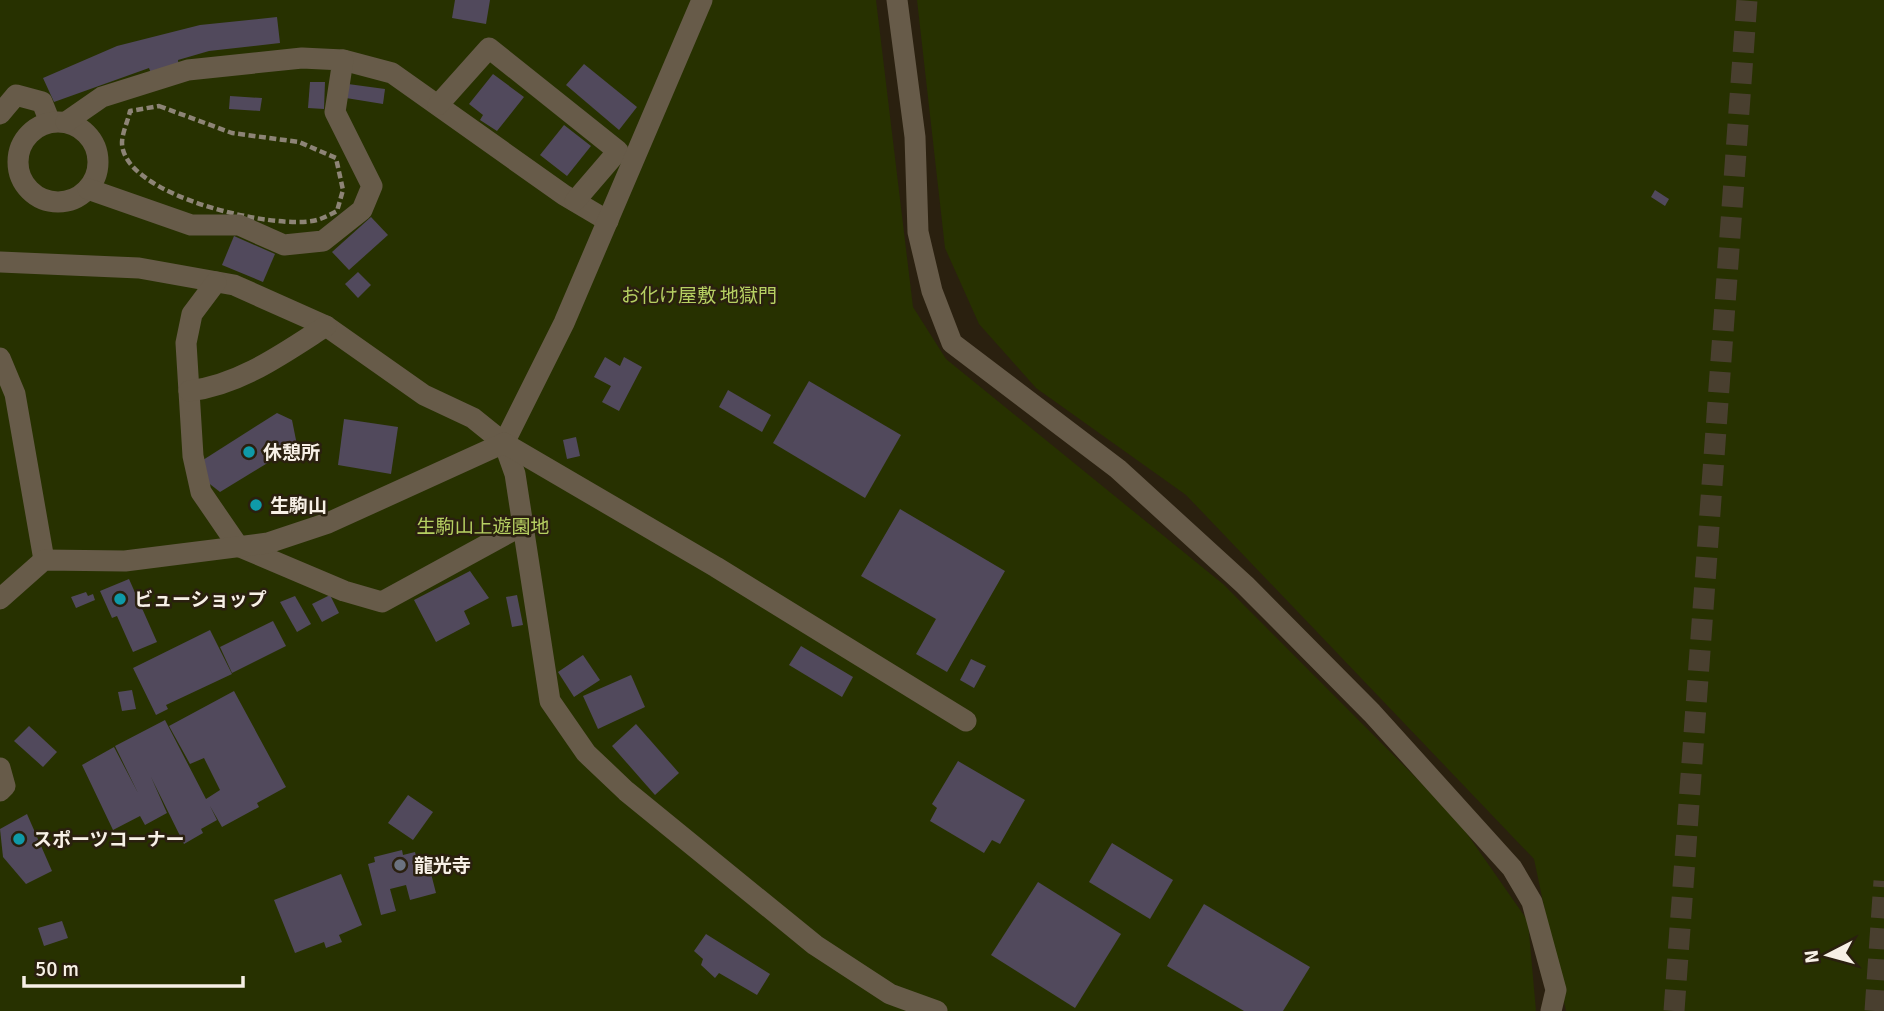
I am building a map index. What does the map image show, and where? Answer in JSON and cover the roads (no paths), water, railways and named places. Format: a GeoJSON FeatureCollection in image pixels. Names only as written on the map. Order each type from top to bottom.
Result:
{"type":"FeatureCollection","features":[{"type":"Feature","properties":{"kind":"street"},"geometry":{"type":"LineString","coordinates":[[0,599],[44,560],[125,561],[268,543],[328,523],[504,443],[564,323],[702,0]]}},
{"type":"Feature","properties":{"kind":"street"},"geometry":{"type":"LineString","coordinates":[[897,0],[915,136],[918,232],[932,291],[952,343],[1118,469],[1245,585],[1372,713],[1512,868],[1532,902],[1556,990],[1551,1011]]}},
{"type":"Feature","properties":{"kind":"street"},"geometry":{"type":"LineString","coordinates":[[438,105],[489,48],[618,151],[575,201]]}},
{"type":"Feature","properties":{"kind":"street"},"geometry":{"type":"LineString","coordinates":[[0,114],[16,95],[42,102],[58,122],[87,133],[98,155],[95,179],[88,189],[64,202],[50,201],[27,187],[18,161],[20,148],[27,136],[37,127],[58,122],[102,97],[188,70],[302,58],[343,60],[392,73],[575,201],[608,221]]}},
{"type":"Feature","properties":{"kind":"street"},"geometry":{"type":"LineString","coordinates":[[88,189],[191,225],[239,225],[284,245],[323,241],[362,210],[372,186],[335,112],[343,60]]}},
{"type":"Feature","properties":{"kind":"street"},"geometry":{"type":"LineString","coordinates":[[0,262],[139,268],[233,285],[326,326],[424,395],[473,418],[504,443],[716,567],[966,721]]}},
{"type":"Feature","properties":{"kind":"street"},"geometry":{"type":"LineString","coordinates":[[216,282],[192,314],[186,343],[193,456],[201,492],[238,546],[344,591],[382,601],[521,526]]}},
{"type":"Feature","properties":{"kind":"street"},"geometry":{"type":"LineString","coordinates":[[189,391],[217,388],[277,357],[326,326]]}},
{"type":"Feature","properties":{"kind":"street"},"geometry":{"type":"LineString","coordinates":[[0,358],[15,394],[44,560]]}},
{"type":"Feature","properties":{"kind":"street"},"geometry":{"type":"LineString","coordinates":[[504,443],[515,474],[550,701],[586,753],[626,791],[816,945],[890,995],[937,1011]]}},
{"type":"Feature","properties":{"kind":"street"},"geometry":{"type":"LineString","coordinates":[[0,768],[5,786],[0,791]]}},
{"type":"Feature","properties":{"kind":"tunnel"},"geometry":{"type":"LineString","coordinates":[[1674,1011],[1747,0]]}},
{"type":"Feature","properties":{"kind":"tunnel"},"geometry":{"type":"LineString","coordinates":[[1875,1011],[1884,881]]}},
{"type":"Feature","properties":{"kind":"place","name":"休憩所"},"geometry":{"type":"Point","coordinates":[249,452]}},
{"type":"Feature","properties":{"kind":"place","name":"生駒山"},"geometry":{"type":"Point","coordinates":[256,505]}},
{"type":"Feature","properties":{"kind":"place","name":"ビューショップ"},"geometry":{"type":"Point","coordinates":[120,599]}},
{"type":"Feature","properties":{"kind":"place","name":"スポーツコーナー"},"geometry":{"type":"Point","coordinates":[19,839]}},
{"type":"Feature","properties":{"kind":"place","name":"龍光寺"},"geometry":{"type":"Point","coordinates":[400,865]}},
{"type":"Feature","properties":{"kind":"park label","name":"お化け屋敷 地獄門"},"geometry":{"type":"Point","coordinates":[699,295]}},
{"type":"Feature","properties":{"kind":"park label","name":"生駒山上遊園地"},"geometry":{"type":"Point","coordinates":[483,526]}}]}
